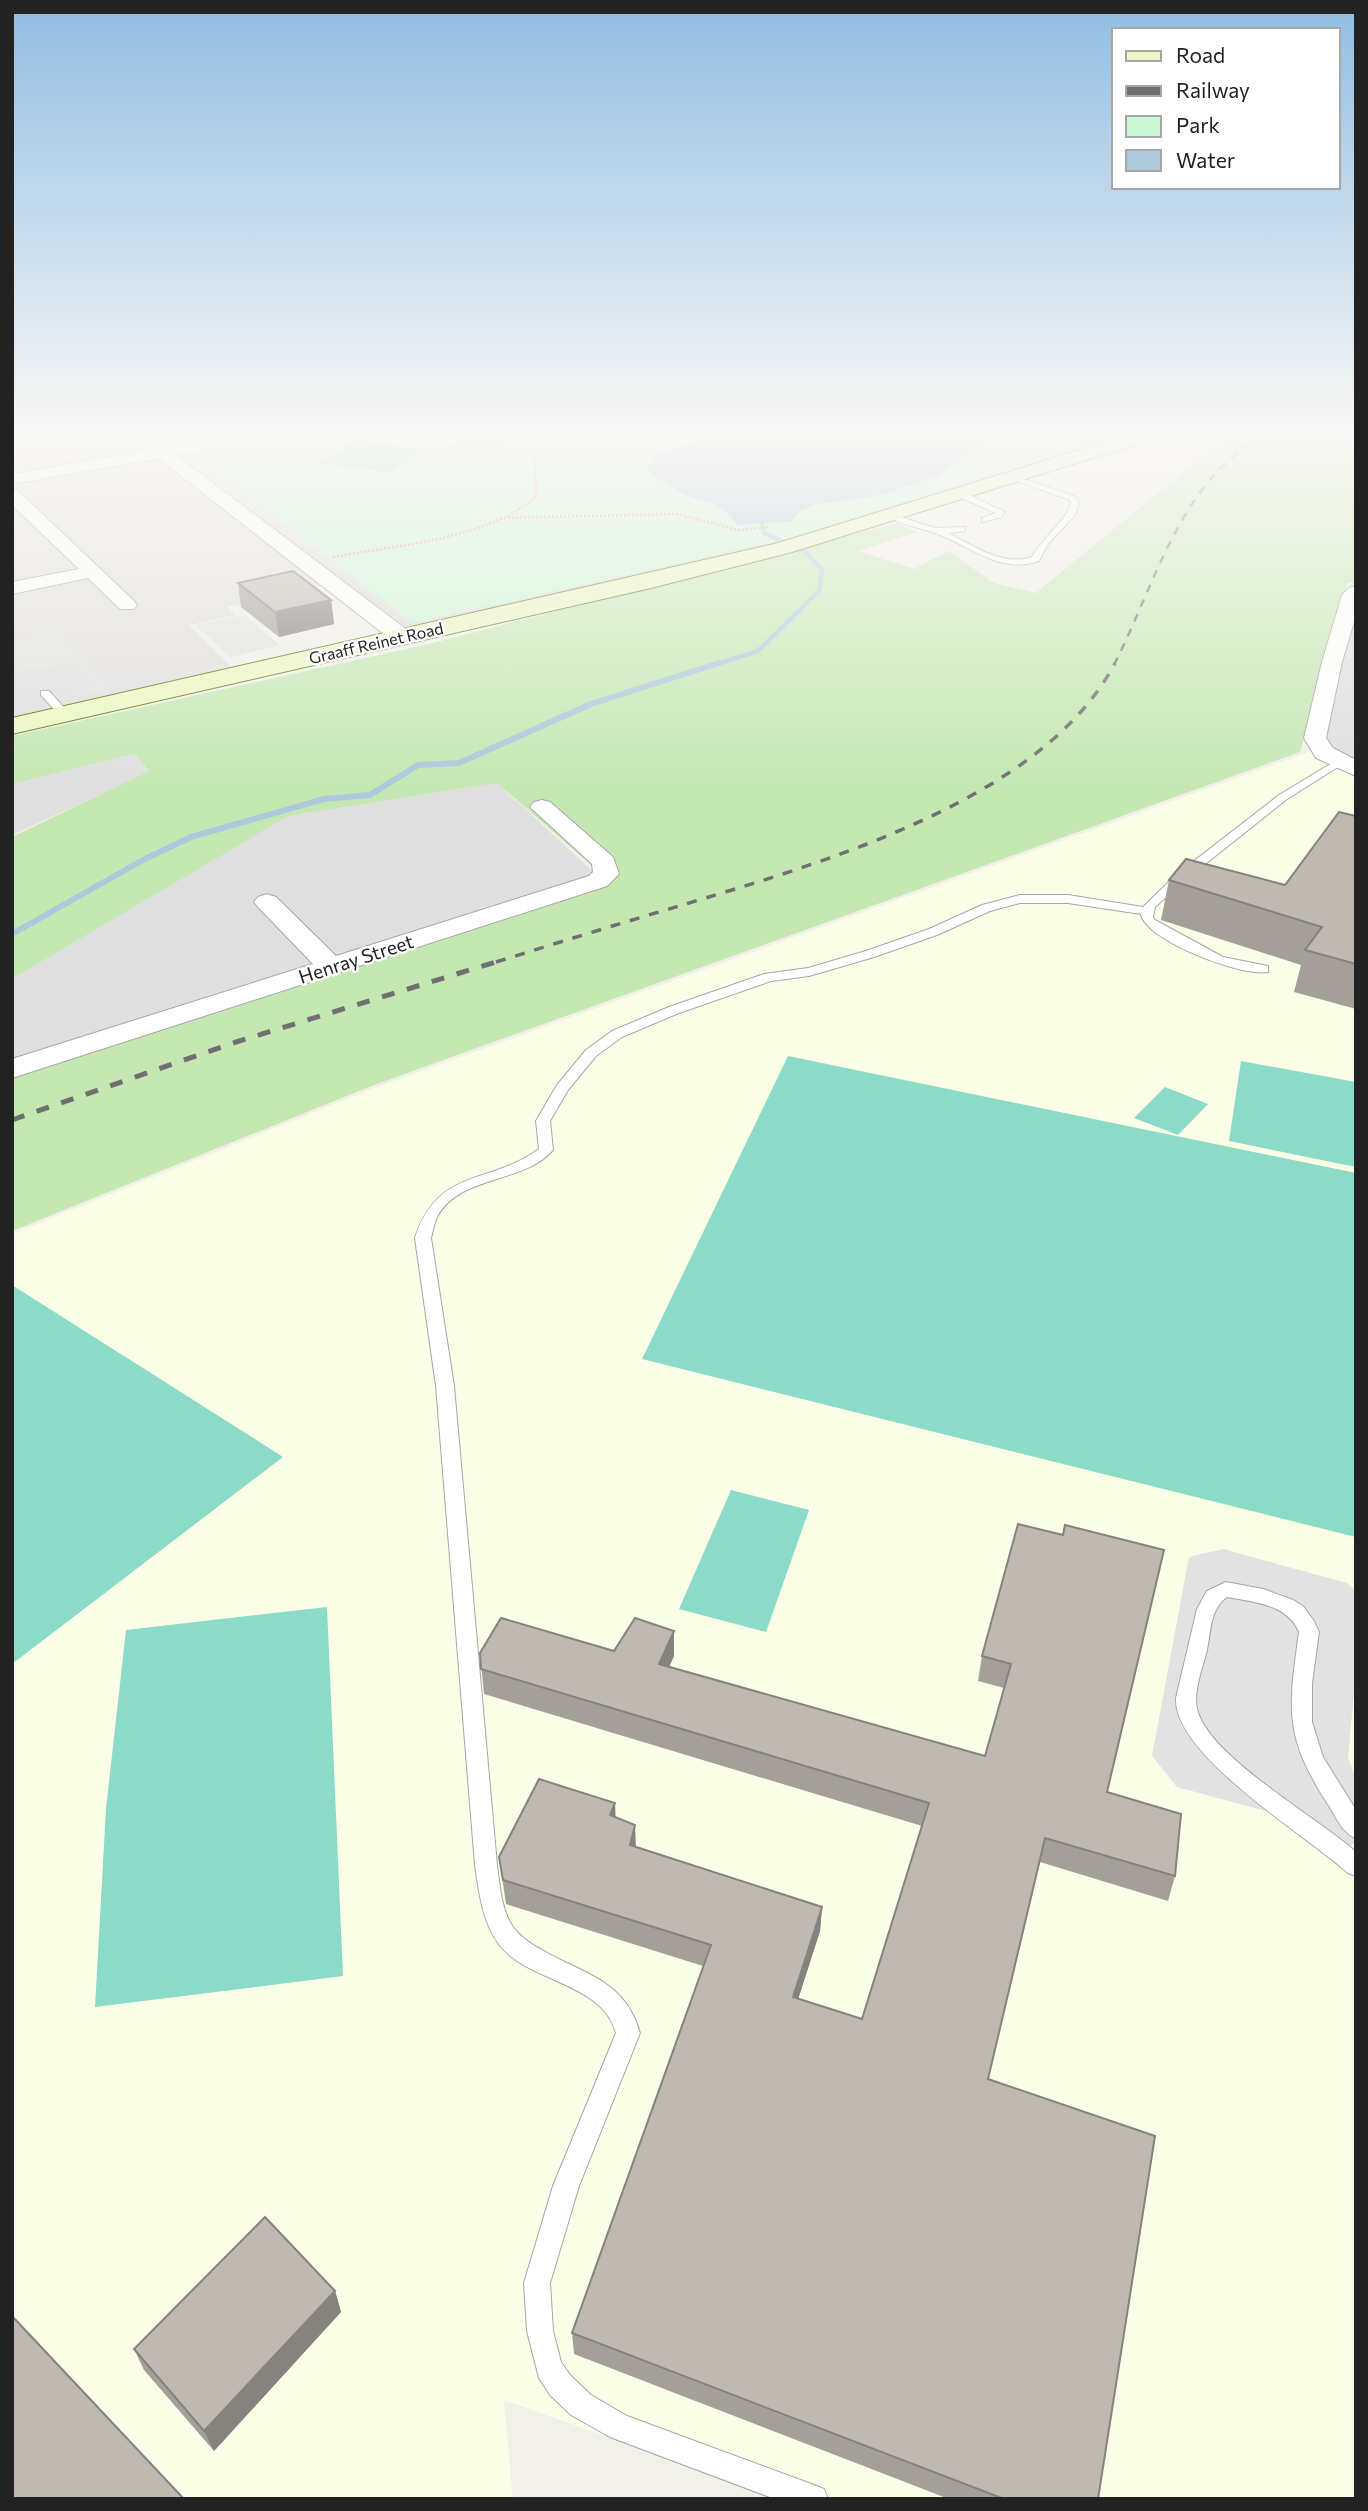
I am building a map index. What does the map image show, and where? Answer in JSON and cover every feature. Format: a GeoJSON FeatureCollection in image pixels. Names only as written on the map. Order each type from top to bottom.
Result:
{"type":"FeatureCollection","features":[{"type":"Feature","properties":{"kind":"main road","name":"Graaff Reinet Road"},"geometry":{"type":"LineString","coordinates":[[12,726],[757,554]]}},
{"type":"Feature","properties":{"kind":"street"},"geometry":{"type":"LineString","coordinates":[[73,554],[127,605]]}},
{"type":"Feature","properties":{"kind":"street"},"geometry":{"type":"LineString","coordinates":[[296,554],[402,637]]}},
{"type":"Feature","properties":{"kind":"street"},"geometry":{"type":"LineString","coordinates":[[12,588],[92,572]]}},
{"type":"Feature","properties":{"kind":"street"},"geometry":{"type":"LineString","coordinates":[[1348,766],[1324,753],[1315,738],[1332,662],[1352,595],[1356,592]]}},
{"type":"Feature","properties":{"kind":"street"},"geometry":{"type":"LineString","coordinates":[[1332,662],[1356,666]]}},
{"type":"Feature","properties":{"kind":"street","name":"Henray Street"},"geometry":{"type":"LineString","coordinates":[[12,1069],[598,881],[606,874],[604,862],[542,807]]}},
{"type":"Feature","properties":{"kind":"street"},"geometry":{"type":"LineString","coordinates":[[267,902],[331,966]]}},
{"type":"Feature","properties":{"kind":"lane"},"geometry":{"type":"LineString","coordinates":[[984,554],[1020,563],[1036,559],[1038,554]]}},
{"type":"Feature","properties":{"kind":"lane"},"geometry":{"type":"LineString","coordinates":[[45,693],[64,714]]}},
{"type":"Feature","properties":{"kind":"lane"},"geometry":{"type":"LineString","coordinates":[[1263,969],[1237,968],[1217,960],[1152,923],[1147,917],[1147,911],[1153,902],[1180,878],[1283,797],[1348,766]]}},
{"type":"Feature","properties":{"kind":"lane"},"geometry":{"type":"LineString","coordinates":[[814,2499],[620,2427],[581,2405],[560,2385],[550,2368],[540,2331],[537,2283],[566,2186],[628,2033],[628,2021],[622,2010],[605,1996],[533,1960],[509,1940],[495,1913],[486,1865],[444,1386],[423,1238],[426,1220],[450,1193],[536,1160],[546,1150],[543,1121],[562,1088],[591,1053],[629,1030],[674,1010],[769,977],[809,972],[870,954],[933,932],[986,908],[1020,899],[1068,899],[1147,911]]}},
{"type":"Feature","properties":{"kind":"lane"},"geometry":{"type":"LineString","coordinates":[[1356,1829],[1314,1759],[1303,1734],[1301,1702],[1308,1632],[1306,1623],[1300,1614],[1285,1603],[1234,1591],[1218,1591],[1209,1601],[1204,1618],[1186,1707],[1192,1726],[1205,1744],[1232,1769],[1356,1866]]}},
{"type":"Feature","properties":{"kind":"path"},"geometry":{"type":"LineString","coordinates":[[306,562],[347,554]]}},
{"type":"Feature","properties":{"kind":"shaded area"},"geometry":{"type":"Polygon","coordinates":[[[12,554],[754,554],[402,637],[333,584],[227,607],[235,615],[189,625],[232,668],[12,718],[12,554]]]}},
{"type":"Feature","properties":{"kind":"shaded area"},"geometry":{"type":"Polygon","coordinates":[[[1356,583],[1356,765],[1307,742],[1350,584],[1356,583]]]}},
{"type":"Feature","properties":{"kind":"shaded area"},"geometry":{"type":"Polygon","coordinates":[[[244,615],[280,645],[230,657],[195,625],[244,615]]]}},
{"type":"Feature","properties":{"kind":"shaded area"},"geometry":{"type":"Polygon","coordinates":[[[55,634],[70,646],[108,689],[73,697],[69,692],[96,685],[74,662],[18,672],[12,668],[12,643],[55,634]]]}},
{"type":"Feature","properties":{"kind":"shaded area"},"geometry":{"type":"Polygon","coordinates":[[[1320,748],[1356,765],[1356,2499],[783,2499],[504,2400],[513,2499],[12,2499],[12,1234],[377,1087],[1320,748]]]}},
{"type":"Feature","properties":{"kind":"shaded area"},"geometry":{"type":"Polygon","coordinates":[[[134,754],[149,772],[12,835],[12,784],[134,754]]]}},
{"type":"Feature","properties":{"kind":"shaded area"},"geometry":{"type":"Polygon","coordinates":[[[497,783],[601,879],[12,1067],[12,979],[287,816],[497,783]]]}},
{"type":"Feature","properties":{"kind":"shaded area"},"geometry":{"type":"Polygon","coordinates":[[[1223,1549],[1347,1583],[1356,1591],[1356,1673],[1348,1757],[1356,1779],[1356,1842],[1331,1858],[1269,1812],[1177,1787],[1152,1756],[1189,1557],[1223,1549]]]}},
{"type":"Feature","properties":{"kind":"green space"},"geometry":{"type":"Polygon","coordinates":[[[324,554],[717,554],[412,623],[324,554]]]}},
{"type":"Feature","properties":{"kind":"green space"},"geometry":{"type":"Polygon","coordinates":[[[776,554],[867,554],[914,569],[942,554],[953,554],[994,583],[1036,593],[1083,554],[1356,554],[1356,582],[1347,583],[1300,752],[374,1085],[12,1231],[12,1070],[606,878],[497,783],[288,816],[12,979],[12,837],[149,771],[134,754],[12,784],[12,736],[433,643],[776,554]]]}},
{"type":"Feature","properties":{"kind":"green space"},"geometry":{"type":"Polygon","coordinates":[[[788,1056],[1356,1173],[1356,1537],[642,1359],[788,1056]]]}},
{"type":"Feature","properties":{"kind":"green space"},"geometry":{"type":"Polygon","coordinates":[[[1241,1061],[1356,1082],[1356,1167],[1229,1141],[1241,1061]]]}},
{"type":"Feature","properties":{"kind":"green space"},"geometry":{"type":"Polygon","coordinates":[[[1165,1087],[1208,1104],[1178,1135],[1134,1118],[1165,1087]]]}},
{"type":"Feature","properties":{"kind":"green space"},"geometry":{"type":"Polygon","coordinates":[[[12,1285],[283,1457],[12,1664],[12,1285]]]}},
{"type":"Feature","properties":{"kind":"green space"},"geometry":{"type":"Polygon","coordinates":[[[731,1490],[809,1510],[766,1632],[679,1609],[731,1490]]]}},
{"type":"Feature","properties":{"kind":"green space"},"geometry":{"type":"Polygon","coordinates":[[[327,1607],[343,1976],[95,2007],[106,1809],[126,1630],[327,1607]]]}},
{"type":"Feature","properties":{"kind":"building"},"geometry":{"type":"Polygon","coordinates":[[[293,571],[331,600],[275,612],[238,583],[293,571]]]}},
{"type":"Feature","properties":{"kind":"building"},"geometry":{"type":"Polygon","coordinates":[[[1339,812],[1356,816],[1356,964],[1305,950],[1322,927],[1169,880],[1186,859],[1285,885],[1339,812]]]}},
{"type":"Feature","properties":{"kind":"building"},"geometry":{"type":"Polygon","coordinates":[[[1018,1524],[1063,1535],[1065,1525],[1164,1550],[1107,1792],[1181,1814],[1175,1876],[1045,1838],[988,2079],[1155,2136],[1098,2499],[1004,2499],[572,2333],[711,1945],[503,1880],[499,1857],[539,1779],[615,1803],[610,1815],[635,1825],[630,1845],[822,1907],[793,1997],[862,2019],[929,1803],[481,1669],[480,1653],[501,1618],[614,1651],[635,1618],[674,1631],[659,1664],[985,1756],[1011,1664],[982,1656],[1018,1524]]]}},
{"type":"Feature","properties":{"kind":"building"},"geometry":{"type":"Polygon","coordinates":[[[265,2217],[335,2291],[204,2431],[134,2349],[265,2217]]]}},
{"type":"Feature","properties":{"kind":"building"},"geometry":{"type":"Polygon","coordinates":[[[12,2316],[184,2499],[12,2499],[12,2316]]]}},
{"type":"Feature","properties":{"kind":"waterway"},"geometry":{"type":"LineString","coordinates":[[714,665],[758,651],[819,591],[822,570],[807,554]]}},
{"type":"Feature","properties":{"kind":"waterway"},"geometry":{"type":"LineString","coordinates":[[12,934],[143,860],[191,837],[324,799],[370,795],[418,765],[459,763],[591,704],[719,663]]}},
{"type":"Feature","properties":{"kind":"railway"},"geometry":{"type":"LineString","coordinates":[[1115,663],[1164,554]]}},
{"type":"Feature","properties":{"kind":"railway"},"geometry":{"type":"LineString","coordinates":[[496,962],[796,870],[922,820],[982,789],[1036,753],[1081,711],[1115,663]]}},
{"type":"Feature","properties":{"kind":"railway"},"geometry":{"type":"LineString","coordinates":[[12,1120],[236,1042],[502,960]]}}]}
